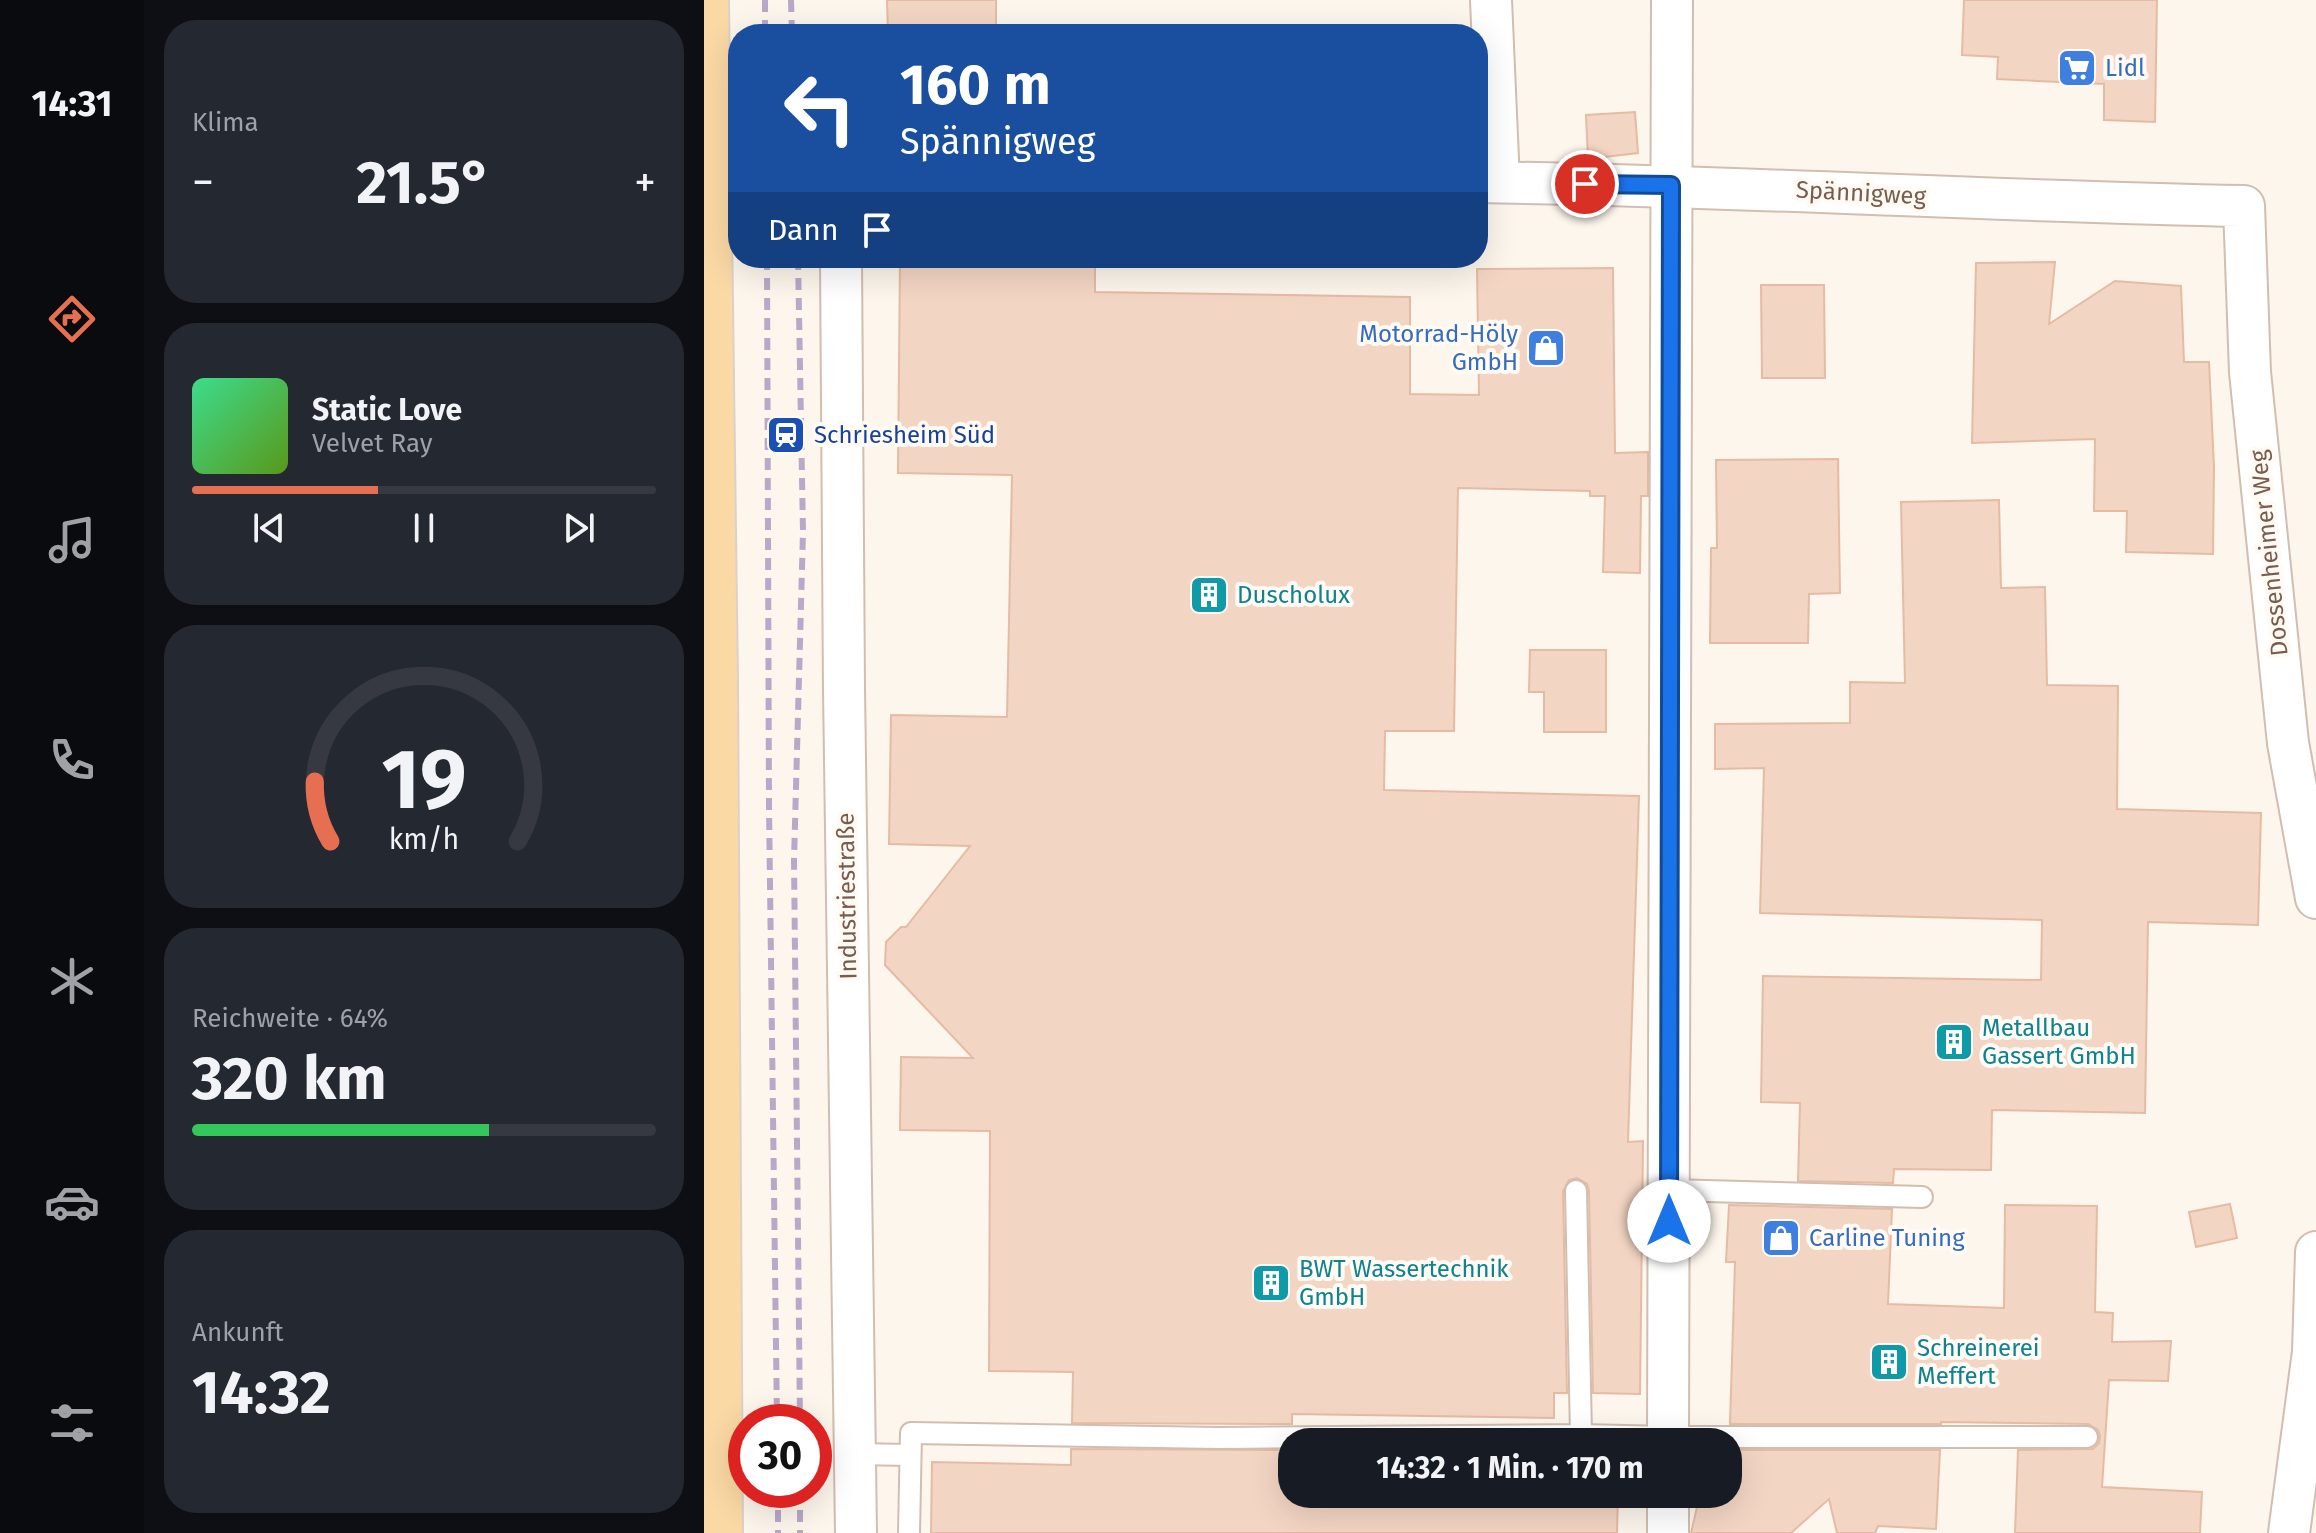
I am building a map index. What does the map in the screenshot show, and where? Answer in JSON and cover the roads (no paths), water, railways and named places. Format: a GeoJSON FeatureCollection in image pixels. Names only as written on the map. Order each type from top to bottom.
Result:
{"type":"FeatureCollection","features":[{"type":"Feature","properties":{"kind":"main road"},"geometry":{"type":"LineString","coordinates":[[706,0],[715,698],[720,1533]]}},
{"type":"Feature","properties":{"kind":"street"},"geometry":{"type":"LineString","coordinates":[[1488,182],[1491,0]]}},
{"type":"Feature","properties":{"kind":"street"},"geometry":{"type":"LineString","coordinates":[[1668,1428],[1672,0]]}},
{"type":"Feature","properties":{"kind":"street","name":"Spännigweg"},"geometry":{"type":"LineString","coordinates":[[1488,182],[1671,185],[2066,203],[2244,206]]}},
{"type":"Feature","properties":{"kind":"street","name":"Dossenheimer Weg"},"geometry":{"type":"LineString","coordinates":[[2244,206],[2250,372],[2288,743],[2316,898]]}},
{"type":"Feature","properties":{"kind":"street","name":"Industriestraße"},"geometry":{"type":"LineString","coordinates":[[841,268],[856,1533]]}},
{"type":"Feature","properties":{"kind":"street"},"geometry":{"type":"LineString","coordinates":[[2289,1533],[2313,1352],[2316,1252]]}},
{"type":"Feature","properties":{"kind":"street"},"geometry":{"type":"LineString","coordinates":[[1668,1508],[1668,1533]]}},
{"type":"Feature","properties":{"kind":"lane"},"geometry":{"type":"LineString","coordinates":[[1669,1190],[1922,1197]]}},
{"type":"Feature","properties":{"kind":"lane"},"geometry":{"type":"LineString","coordinates":[[1576,1191],[1581,1428]]}},
{"type":"Feature","properties":{"kind":"lane"},"geometry":{"type":"LineString","coordinates":[[909,1533],[911,1433],[1278,1438]]}},
{"type":"Feature","properties":{"kind":"lane"},"geometry":{"type":"LineString","coordinates":[[1742,1439],[2087,1437]]}},
{"type":"Feature","properties":{"kind":"lane"},"geometry":{"type":"LineString","coordinates":[[855,1454],[910,1455]]}},
{"type":"Feature","properties":{"kind":"railway"},"geometry":{"type":"LineString","coordinates":[[765,0],[765,24]]}},
{"type":"Feature","properties":{"kind":"railway"},"geometry":{"type":"LineString","coordinates":[[791,0],[792,24]]}},
{"type":"Feature","properties":{"kind":"railway"},"geometry":{"type":"LineString","coordinates":[[767,268],[769,807],[777,1404]]}},
{"type":"Feature","properties":{"kind":"railway"},"geometry":{"type":"LineString","coordinates":[[798,268],[803,532],[794,860],[800,1404]]}},
{"type":"Feature","properties":{"kind":"railway"},"geometry":{"type":"LineString","coordinates":[[778,1508],[778,1533]]}},
{"type":"Feature","properties":{"kind":"railway"},"geometry":{"type":"LineString","coordinates":[[800,1508],[800,1533]]}},
{"type":"Feature","properties":{"kind":"place","name":"Lidl"},"geometry":{"type":"Point","coordinates":[2077,68]}},
{"type":"Feature","properties":{"kind":"place","name":"Motorrad-Höly GmbH"},"geometry":{"type":"Point","coordinates":[1546,348]}},
{"type":"Feature","properties":{"kind":"place","name":"Schriesheim Süd"},"geometry":{"type":"Point","coordinates":[786,435]}},
{"type":"Feature","properties":{"kind":"place","name":"Duscholux"},"geometry":{"type":"Point","coordinates":[1209,595]}},
{"type":"Feature","properties":{"kind":"place","name":"Metallbau Gassert GmbH"},"geometry":{"type":"Point","coordinates":[1954,1042]}},
{"type":"Feature","properties":{"kind":"place","name":"Carline Tuning"},"geometry":{"type":"Point","coordinates":[1781,1238]}},
{"type":"Feature","properties":{"kind":"place","name":"BWT Wassertechnik GmbH"},"geometry":{"type":"Point","coordinates":[1271,1283]}},
{"type":"Feature","properties":{"kind":"place","name":"Schreinerei Meffert"},"geometry":{"type":"Point","coordinates":[1889,1362]}}]}
